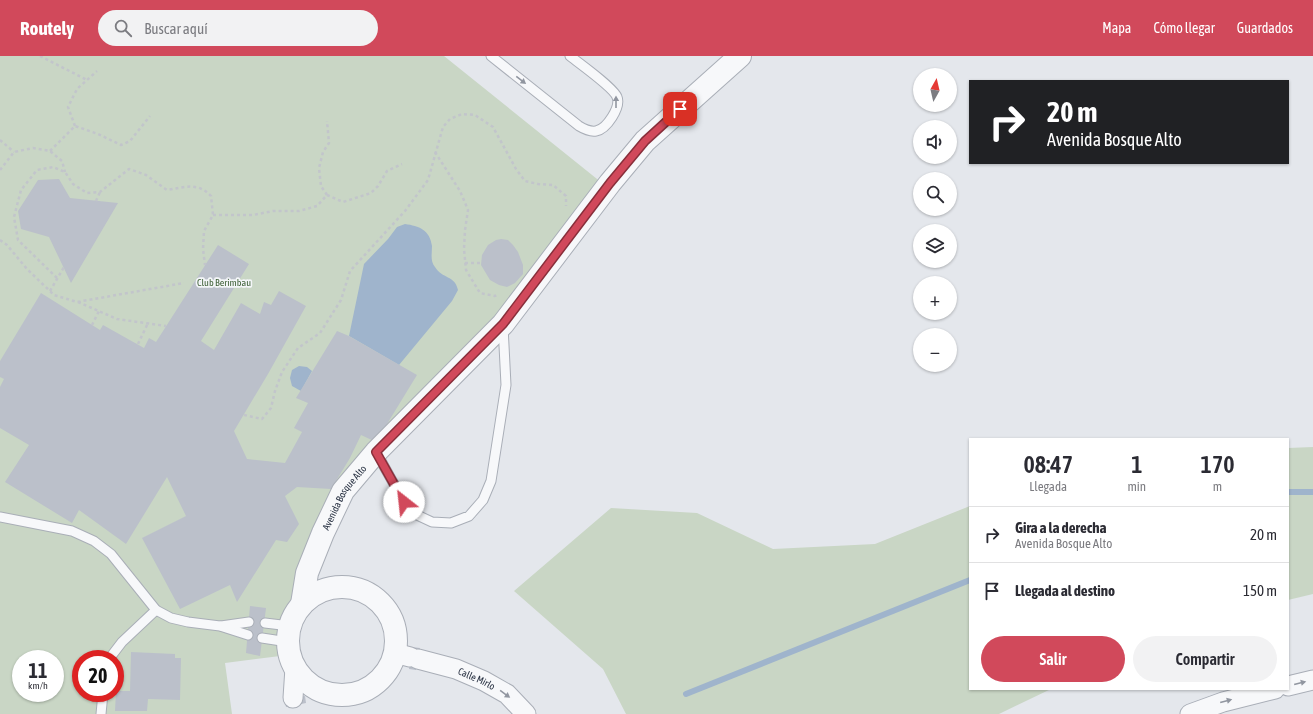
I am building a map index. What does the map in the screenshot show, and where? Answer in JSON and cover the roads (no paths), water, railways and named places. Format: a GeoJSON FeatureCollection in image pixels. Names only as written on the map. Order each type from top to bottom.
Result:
{"type":"FeatureCollection","features":[{"type":"Feature","properties":{"kind":"street","name":"Avenida Bosque Alto"},"geometry":{"type":"LineString","coordinates":[[302,604],[307,573],[323,533],[343,491],[376,452],[503,324],[610,183],[645,141],[740,56]]}},
{"type":"Feature","properties":{"kind":"street"},"geometry":{"type":"LineString","coordinates":[[340,587],[361,590],[379,601],[392,618],[396,632],[408,656],[387,671],[373,686],[354,694],[329,694],[308,683],[295,668],[290,655],[289,634],[295,614],[302,604],[320,592],[340,587]]}},
{"type":"Feature","properties":{"kind":"street","name":"Calle Mirlo"},"geometry":{"type":"LineString","coordinates":[[408,656],[456,669],[484,681],[507,694],[526,714]]}},
{"type":"Feature","properties":{"kind":"street"},"geometry":{"type":"LineString","coordinates":[[295,668],[295,706]]}},
{"type":"Feature","properties":{"kind":"street"},"geometry":{"type":"LineString","coordinates":[[1289,686],[1313,680]]}},
{"type":"Feature","properties":{"kind":"street"},"geometry":{"type":"LineString","coordinates":[[1190,714],[1223,702],[1271,690]]}},
{"type":"Feature","properties":{"kind":"lane"},"geometry":{"type":"LineString","coordinates":[[490,56],[579,126],[595,132],[602,129],[616,111],[617,96],[610,88],[570,56]]}},
{"type":"Feature","properties":{"kind":"lane"},"geometry":{"type":"LineString","coordinates":[[376,452],[404,502],[417,515],[432,522],[451,523],[469,516],[483,500],[491,481],[506,385],[503,324]]}},
{"type":"Feature","properties":{"kind":"lane"},"geometry":{"type":"LineString","coordinates":[[0,516],[72,531],[94,542],[111,554],[156,610],[171,618],[188,622],[220,626],[248,635]]}},
{"type":"Feature","properties":{"kind":"lane"},"geometry":{"type":"LineString","coordinates":[[116,650],[122,642],[156,610]]}},
{"type":"Feature","properties":{"kind":"lane"},"geometry":{"type":"LineString","coordinates":[[220,626],[249,622]]}},
{"type":"Feature","properties":{"kind":"lane"},"geometry":{"type":"LineString","coordinates":[[264,623],[289,634]]}},
{"type":"Feature","properties":{"kind":"lane"},"geometry":{"type":"LineString","coordinates":[[262,638],[289,634]]}},
{"type":"Feature","properties":{"kind":"lane"},"geometry":{"type":"LineString","coordinates":[[101,714],[102,702]]}},
{"type":"Feature","properties":{"kind":"water"},"geometry":{"type":"Polygon","coordinates":[[[405,224],[415,226],[423,230],[429,236],[432,246],[433,265],[441,274],[454,282],[458,290],[452,301],[399,365],[349,336],[364,264],[388,239],[397,227],[405,224]]]}},
{"type":"Feature","properties":{"kind":"water"},"geometry":{"type":"Polygon","coordinates":[[[299,366],[307,367],[312,371],[301,391],[292,386],[290,378],[292,370],[299,366]]]}},
{"type":"Feature","properties":{"kind":"waterway"},"geometry":{"type":"LineString","coordinates":[[1289,492],[1313,492]]}},
{"type":"Feature","properties":{"kind":"waterway"},"geometry":{"type":"LineString","coordinates":[[686,694],[969,580]]}},
{"type":"Feature","properties":{"kind":"park label","name":"Club Berimbau"},"geometry":{"type":"Point","coordinates":[224,282]}}]}
